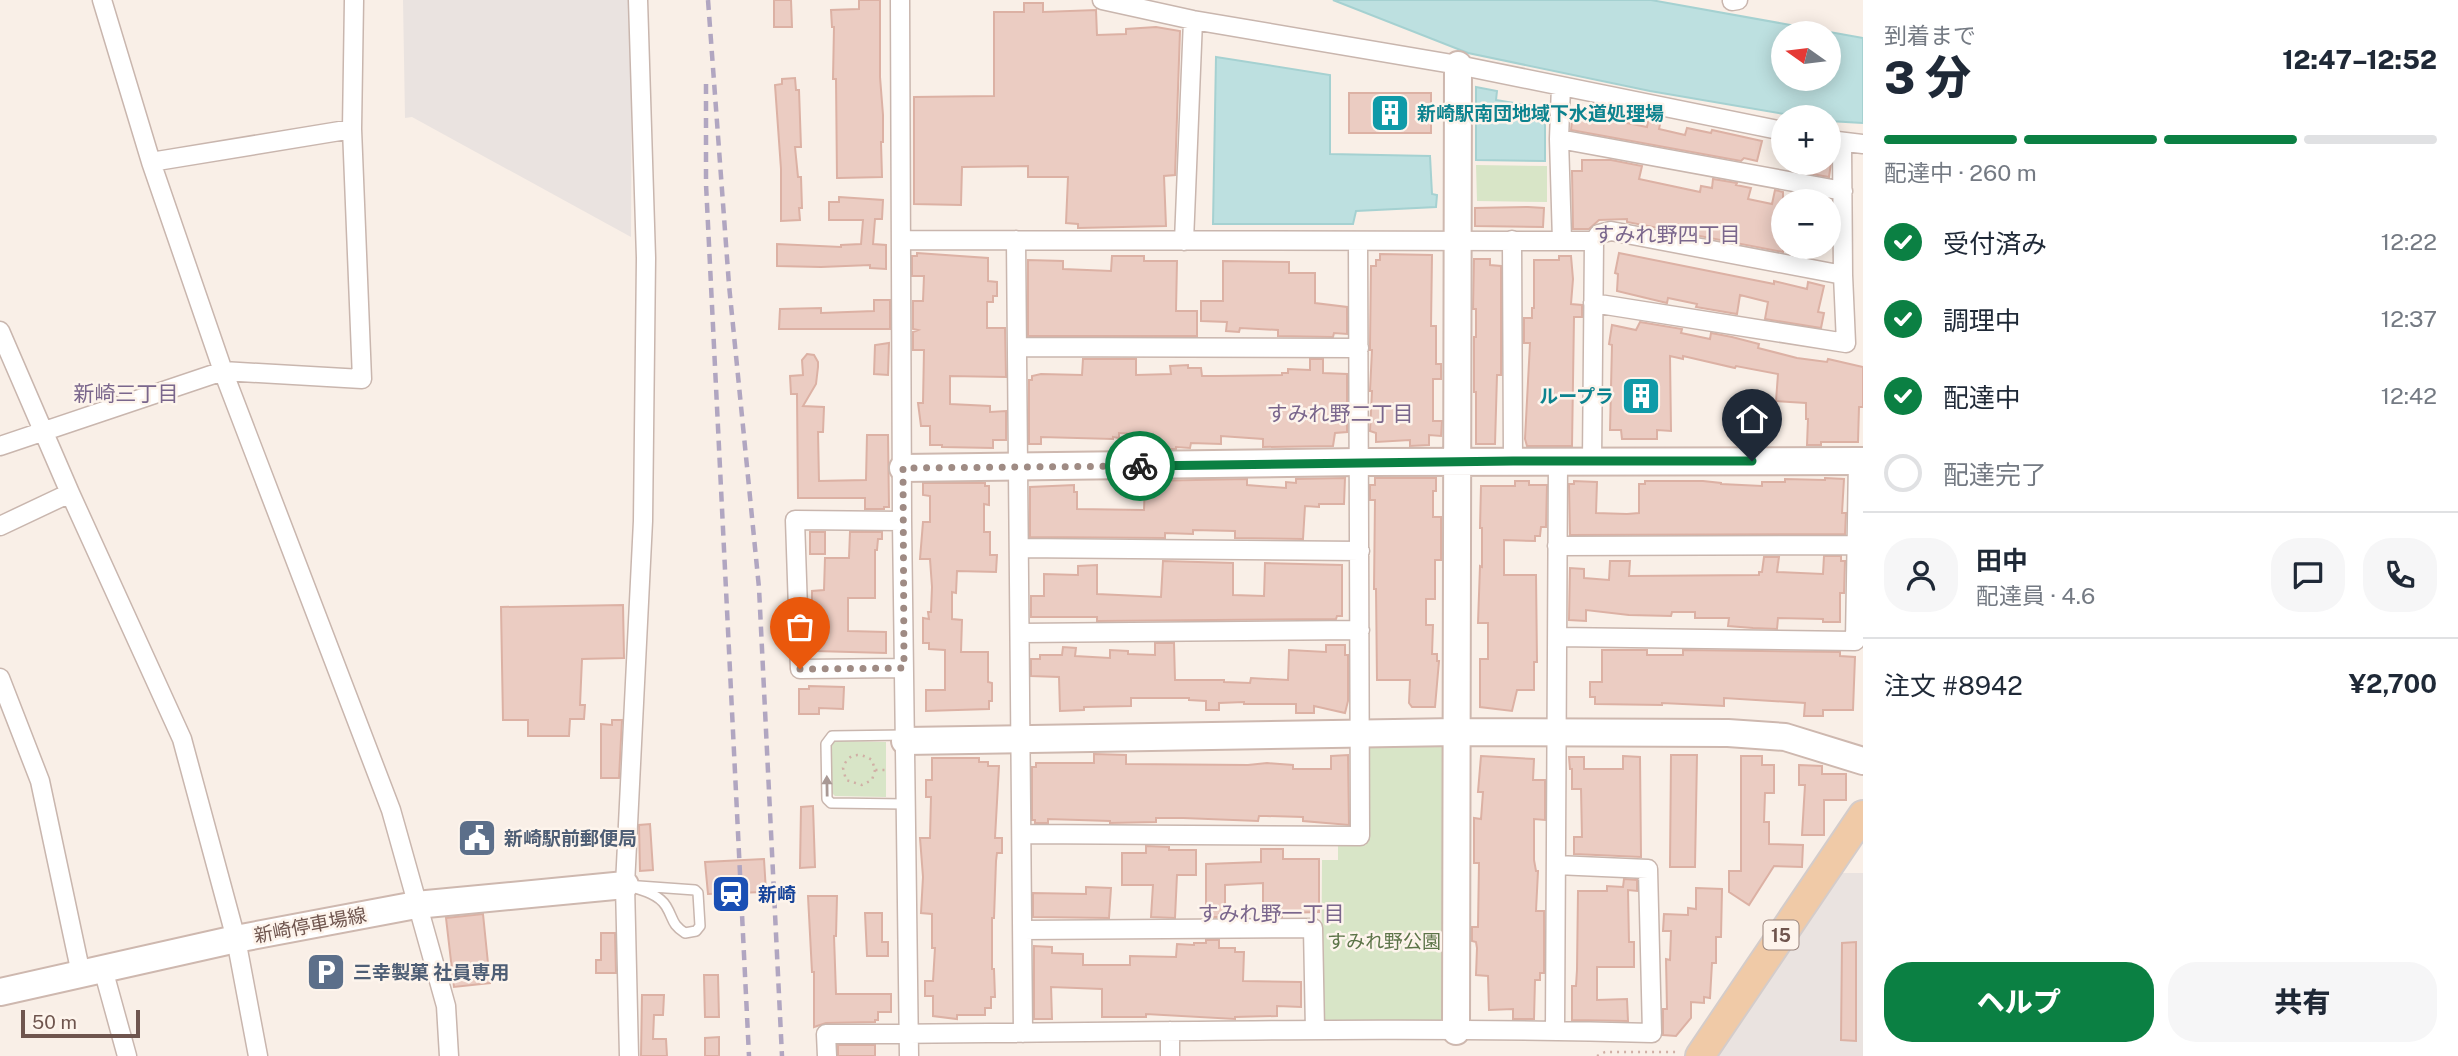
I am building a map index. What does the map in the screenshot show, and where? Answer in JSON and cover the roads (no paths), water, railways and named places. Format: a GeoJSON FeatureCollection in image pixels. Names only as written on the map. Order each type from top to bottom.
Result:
{"type":"FeatureCollection","features":[{"type":"Feature","properties":{"kind":"main road","name":"15"},"geometry":{"type":"LineString","coordinates":[[1701,1054],[1863,815]]}},
{"type":"Feature","properties":{"kind":"street"},"geometry":{"type":"LineString","coordinates":[[102,0],[151,162],[223,371],[391,810],[446,1006],[449,1056]]}},
{"type":"Feature","properties":{"kind":"street"},"geometry":{"type":"LineString","coordinates":[[0,446],[223,371],[362,379],[352,129],[354,0]]}},
{"type":"Feature","properties":{"kind":"street"},"geometry":{"type":"LineString","coordinates":[[629,1056],[625,884],[643,521],[646,258],[638,0]]}},
{"type":"Feature","properties":{"kind":"street"},"geometry":{"type":"LineString","coordinates":[[900,0],[902,522],[909,1056]]}},
{"type":"Feature","properties":{"kind":"street"},"geometry":{"type":"LineString","coordinates":[[1102,0],[1193,20],[1458,65],[1771,129]]}},
{"type":"Feature","properties":{"kind":"street"},"geometry":{"type":"LineString","coordinates":[[1732,1],[1738,0]]}},
{"type":"Feature","properties":{"kind":"street"},"geometry":{"type":"LineString","coordinates":[[1184,241],[1193,20]]}},
{"type":"Feature","properties":{"kind":"street"},"geometry":{"type":"LineString","coordinates":[[1456,1031],[1458,65]]}},
{"type":"Feature","properties":{"kind":"street"},"geometry":{"type":"LineString","coordinates":[[1561,86],[1559,139],[1562,241]]}},
{"type":"Feature","properties":{"kind":"street"},"geometry":{"type":"LineString","coordinates":[[151,162],[352,129]]}},
{"type":"Feature","properties":{"kind":"street"},"geometry":{"type":"LineString","coordinates":[[1559,139],[1843,191]]}},
{"type":"Feature","properties":{"kind":"street"},"geometry":{"type":"LineString","coordinates":[[1841,142],[1863,144]]}},
{"type":"Feature","properties":{"kind":"street"},"geometry":{"type":"LineString","coordinates":[[1594,303],[1846,343],[1841,175]]}},
{"type":"Feature","properties":{"kind":"street"},"geometry":{"type":"LineString","coordinates":[[1592,463],[1594,241],[1600,234],[1611,231],[1843,275]]}},
{"type":"Feature","properties":{"kind":"street"},"geometry":{"type":"LineString","coordinates":[[902,240],[1594,241]]}},
{"type":"Feature","properties":{"kind":"street"},"geometry":{"type":"LineString","coordinates":[[1016,240],[1023,1033]]}},
{"type":"Feature","properties":{"kind":"street"},"geometry":{"type":"LineString","coordinates":[[1512,240],[1513,461]]}},
{"type":"Feature","properties":{"kind":"street"},"geometry":{"type":"LineString","coordinates":[[1021,834],[1360,836],[1358,241]]}},
{"type":"Feature","properties":{"kind":"street"},"geometry":{"type":"LineString","coordinates":[[0,331],[70,494],[182,739],[236,939],[258,1056]]}},
{"type":"Feature","properties":{"kind":"street"},"geometry":{"type":"LineString","coordinates":[[1017,347],[1359,348]]}},
{"type":"Feature","properties":{"kind":"street"},"geometry":{"type":"LineString","coordinates":[[903,468],[1359,462],[1861,461],[1855,640],[1557,637]]}},
{"type":"Feature","properties":{"kind":"street"},"geometry":{"type":"LineString","coordinates":[[1555,1030],[1558,462]]}},
{"type":"Feature","properties":{"kind":"street"},"geometry":{"type":"LineString","coordinates":[[0,526],[70,494]]}},
{"type":"Feature","properties":{"kind":"street"},"geometry":{"type":"LineString","coordinates":[[902,522],[795,520],[800,669],[904,668]]}},
{"type":"Feature","properties":{"kind":"street"},"geometry":{"type":"LineString","coordinates":[[1557,546],[1857,545]]}},
{"type":"Feature","properties":{"kind":"street"},"geometry":{"type":"LineString","coordinates":[[1019,548],[1360,551]]}},
{"type":"Feature","properties":{"kind":"street"},"geometry":{"type":"LineString","coordinates":[[1020,633],[1360,631]]}},
{"type":"Feature","properties":{"kind":"street"},"geometry":{"type":"LineString","coordinates":[[0,678],[40,781],[92,972],[125,1045],[127,1056]]}},
{"type":"Feature","properties":{"kind":"street"},"geometry":{"type":"LineString","coordinates":[[905,738],[1021,739],[1456,732],[1728,733],[1785,737],[1863,761]]}},
{"type":"Feature","properties":{"kind":"street"},"geometry":{"type":"LineString","coordinates":[[827,1056],[826,1034],[1315,1030],[1651,1032],[1648,869],[1556,865]]}},
{"type":"Feature","properties":{"kind":"street","name":"新崎停車場線"},"geometry":{"type":"LineString","coordinates":[[0,992],[236,939],[416,905],[625,884]]}},
{"type":"Feature","properties":{"kind":"street"},"geometry":{"type":"LineString","coordinates":[[1022,930],[1313,928],[1315,1030]]}},
{"type":"Feature","properties":{"kind":"street"},"geometry":{"type":"LineString","coordinates":[[1170,1031],[1170,1056]]}},
{"type":"Feature","properties":{"kind":"lane"},"geometry":{"type":"LineString","coordinates":[[905,738],[832,736],[826,744],[827,799],[831,803],[905,804]]}},
{"type":"Feature","properties":{"kind":"lane"},"geometry":{"type":"LineString","coordinates":[[625,884],[695,890],[698,893],[700,926],[696,931],[685,933],[674,926],[664,903],[652,894],[625,884]]}},
{"type":"Feature","properties":{"kind":"water"},"geometry":{"type":"Polygon","coordinates":[[[1333,0],[1651,0],[1771,22],[1771,91],[1841,91],[1841,34],[1863,38],[1863,123],[1841,122],[1841,105],[1771,105],[1771,112],[1650,91],[1468,53],[1333,0]]]}},
{"type":"Feature","properties":{"kind":"water"},"geometry":{"type":"Polygon","coordinates":[[[1216,57],[1330,75],[1330,154],[1430,156],[1432,194],[1437,195],[1436,207],[1356,211],[1353,224],[1213,224],[1216,57]]]}},
{"type":"Feature","properties":{"kind":"water"},"geometry":{"type":"Polygon","coordinates":[[[1476,87],[1497,91],[1496,100],[1545,108],[1545,161],[1476,160],[1476,87]]]}},
{"type":"Feature","properties":{"kind":"railway"},"geometry":{"type":"LineString","coordinates":[[708,0],[729,285],[759,588],[782,1056]]}},
{"type":"Feature","properties":{"kind":"railway"},"geometry":{"type":"LineString","coordinates":[[706,84],[706,184],[749,1056]]}},
{"type":"Feature","properties":{"kind":"place","name":"新崎駅南団地域下水道処理場"},"geometry":{"type":"Point","coordinates":[1390,113]}},
{"type":"Feature","properties":{"kind":"place","name":"ループラ"},"geometry":{"type":"Point","coordinates":[1641,396]}},
{"type":"Feature","properties":{"kind":"place","name":"新崎駅前郵便局"},"geometry":{"type":"Point","coordinates":[477,838]}},
{"type":"Feature","properties":{"kind":"place","name":"新崎"},"geometry":{"type":"Point","coordinates":[731,894]}},
{"type":"Feature","properties":{"kind":"place","name":"三幸製菓 社員専用"},"geometry":{"type":"Point","coordinates":[326,972]}},
{"type":"Feature","properties":{"kind":"district","name":"すみれ野四丁目"},"geometry":{"type":"Point","coordinates":[1667,234]}},
{"type":"Feature","properties":{"kind":"district","name":"新崎三丁目"},"geometry":{"type":"Point","coordinates":[126,393]}},
{"type":"Feature","properties":{"kind":"district","name":"すみれ野二丁目"},"geometry":{"type":"Point","coordinates":[1340,413]}},
{"type":"Feature","properties":{"kind":"district","name":"すみれ野一丁目"},"geometry":{"type":"Point","coordinates":[1271,913]}},
{"type":"Feature","properties":{"kind":"park label","name":"すみれ野公園"},"geometry":{"type":"Point","coordinates":[1384,941]}}]}
